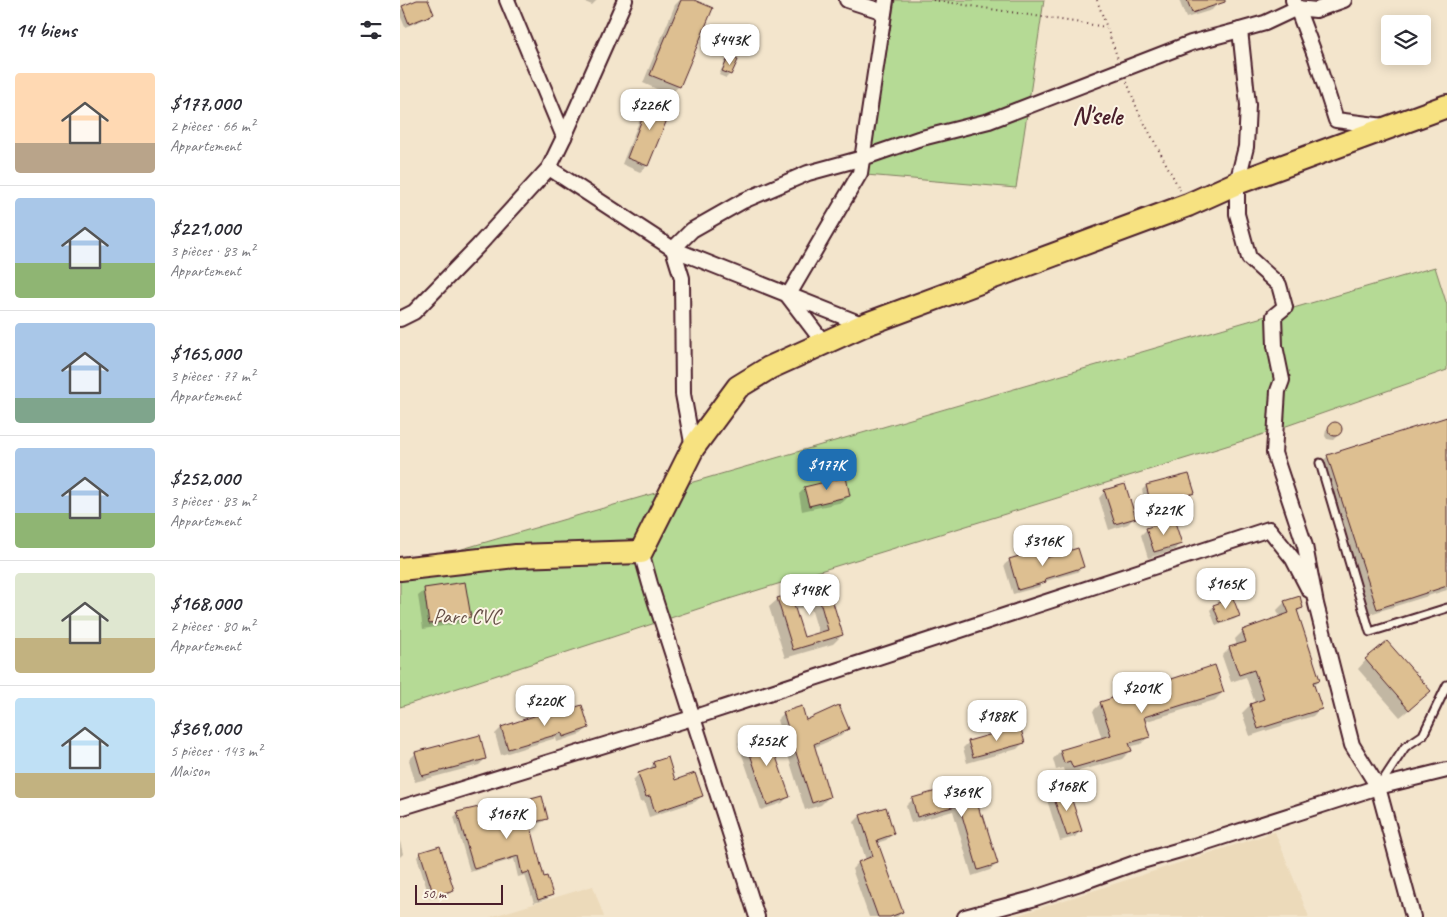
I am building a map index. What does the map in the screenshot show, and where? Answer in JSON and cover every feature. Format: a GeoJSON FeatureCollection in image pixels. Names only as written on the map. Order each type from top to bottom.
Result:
{"type":"FeatureCollection","features":[{"type":"Feature","properties":{"kind":"main road"},"geometry":{"type":"LineString","coordinates":[[400,569],[516,556],[642,552],[693,448],[738,387],[769,368],[864,325],[1188,205],[1237,182],[1447,106]]}},
{"type":"Feature","properties":{"kind":"street"},"geometry":{"type":"LineString","coordinates":[[507,0],[564,137]]}},
{"type":"Feature","properties":{"kind":"street"},"geometry":{"type":"LineString","coordinates":[[400,319],[414,312],[460,265],[548,168],[564,137],[625,0]]}},
{"type":"Feature","properties":{"kind":"street"},"geometry":{"type":"LineString","coordinates":[[788,296],[860,173],[863,158],[885,6],[847,0]]}},
{"type":"Feature","properties":{"kind":"street"},"geometry":{"type":"LineString","coordinates":[[673,249],[692,230],[743,201],[808,173],[863,158],[918,139],[989,121],[1191,44],[1265,23],[1295,4],[1316,10],[1344,0]]}},
{"type":"Feature","properties":{"kind":"street"},"geometry":{"type":"LineString","coordinates":[[1295,4],[1316,58],[1336,120],[1391,127]]}},
{"type":"Feature","properties":{"kind":"street"},"geometry":{"type":"LineString","coordinates":[[1240,30],[1248,105],[1246,147],[1237,182],[1236,214],[1249,258],[1279,285],[1285,307],[1274,316],[1275,346],[1282,380],[1278,391],[1274,453],[1305,546],[1316,604],[1352,745],[1378,787],[1413,917]]}},
{"type":"Feature","properties":{"kind":"street"},"geometry":{"type":"LineString","coordinates":[[548,168],[673,249],[864,325]]}},
{"type":"Feature","properties":{"kind":"street"},"geometry":{"type":"LineString","coordinates":[[673,249],[682,278],[683,394],[693,448]]}},
{"type":"Feature","properties":{"kind":"street"},"geometry":{"type":"LineString","coordinates":[[788,296],[823,342]]}},
{"type":"Feature","properties":{"kind":"street"},"geometry":{"type":"LineString","coordinates":[[400,808],[692,718],[1269,529],[1293,559],[1316,604]]}},
{"type":"Feature","properties":{"kind":"street"},"geometry":{"type":"LineString","coordinates":[[642,552],[650,584],[692,718],[757,917]]}},
{"type":"Feature","properties":{"kind":"street"},"geometry":{"type":"LineString","coordinates":[[965,917],[1040,896],[1134,863],[1194,846],[1378,787],[1447,770]]}},
{"type":"Feature","properties":{"kind":"lane"},"geometry":{"type":"LineString","coordinates":[[1320,463],[1370,632],[1447,608]]}},
{"type":"Feature","properties":{"kind":"lane"},"geometry":{"type":"LineString","coordinates":[[1378,787],[1405,747],[1423,735],[1447,685]]}},
{"type":"Feature","properties":{"kind":"path"},"geometry":{"type":"LineString","coordinates":[[933,0],[1106,27]]}},
{"type":"Feature","properties":{"kind":"path"},"geometry":{"type":"LineString","coordinates":[[1097,0],[1138,110],[1188,205]]}},
{"type":"Feature","properties":{"kind":"shaded area"},"geometry":{"type":"Polygon","coordinates":[[[1275,832],[1309,917],[1012,917],[1275,832]]]}},
{"type":"Feature","properties":{"kind":"shaded area"},"geometry":{"type":"Polygon","coordinates":[[[593,886],[604,917],[490,917],[593,886]]]}},
{"type":"Feature","properties":{"kind":"green space"},"geometry":{"type":"Polygon","coordinates":[[[895,0],[1044,0],[1016,188],[866,175],[895,0]]]}},
{"type":"Feature","properties":{"kind":"green space","name":"Parc CVC"},"geometry":{"type":"Polygon","coordinates":[[[1435,267],[1447,305],[1447,370],[1249,439],[716,603],[400,707],[400,567],[1435,267]]]}},
{"type":"Feature","properties":{"kind":"building"},"geometry":{"type":"Polygon","coordinates":[[[417,0],[428,0],[434,14],[409,24],[402,6],[417,0]]]}},
{"type":"Feature","properties":{"kind":"building"},"geometry":{"type":"Polygon","coordinates":[[[681,0],[694,0],[713,8],[680,87],[650,75],[681,0]]]}},
{"type":"Feature","properties":{"kind":"building"},"geometry":{"type":"Polygon","coordinates":[[[1187,0],[1225,0],[1225,2],[1192,13],[1187,0]]]}},
{"type":"Feature","properties":{"kind":"building"},"geometry":{"type":"Polygon","coordinates":[[[729,56],[738,60],[731,75],[722,71],[729,56]]]}},
{"type":"Feature","properties":{"kind":"building"},"geometry":{"type":"Polygon","coordinates":[[[651,96],[673,105],[648,166],[627,158],[651,96]]]}},
{"type":"Feature","properties":{"kind":"building"},"geometry":{"type":"Polygon","coordinates":[[[1447,417],[1447,586],[1377,609],[1327,455],[1447,417]]]}},
{"type":"Feature","properties":{"kind":"building"},"geometry":{"type":"Polygon","coordinates":[[[1332,422],[1338,422],[1342,429],[1338,436],[1332,436],[1328,432],[1328,426],[1332,422]]]}},
{"type":"Feature","properties":{"kind":"building"},"geometry":{"type":"Polygon","coordinates":[[[1189,474],[1195,493],[1151,505],[1146,485],[1189,474]]]}},
{"type":"Feature","properties":{"kind":"building"},"geometry":{"type":"Polygon","coordinates":[[[846,477],[850,496],[809,506],[804,487],[846,477]]]}},
{"type":"Feature","properties":{"kind":"building"},"geometry":{"type":"Polygon","coordinates":[[[1125,484],[1136,518],[1115,524],[1104,490],[1125,484]]]}},
{"type":"Feature","properties":{"kind":"building"},"geometry":{"type":"Polygon","coordinates":[[[1174,519],[1182,544],[1154,552],[1146,528],[1174,519]]]}},
{"type":"Feature","properties":{"kind":"building"},"geometry":{"type":"Polygon","coordinates":[[[1078,548],[1084,567],[1045,579],[1046,582],[1018,590],[1009,559],[1036,551],[1039,560],[1078,548]]]}},
{"type":"Feature","properties":{"kind":"building"},"geometry":{"type":"Polygon","coordinates":[[[465,582],[471,617],[429,624],[424,588],[465,582]]]}},
{"type":"Feature","properties":{"kind":"building"},"geometry":{"type":"Polygon","coordinates":[[[827,583],[843,635],[793,650],[777,598],[827,583]],[[819,598],[794,605],[804,637],[828,630],[819,598]]]}},
{"type":"Feature","properties":{"kind":"building"},"geometry":{"type":"Polygon","coordinates":[[[1300,596],[1303,608],[1297,610],[1320,680],[1313,682],[1322,709],[1258,729],[1250,704],[1264,699],[1254,670],[1239,675],[1229,647],[1246,642],[1242,630],[1289,613],[1284,601],[1300,596]]]}},
{"type":"Feature","properties":{"kind":"building"},"geometry":{"type":"Polygon","coordinates":[[[1233,598],[1240,616],[1220,623],[1213,605],[1233,598]]]}},
{"type":"Feature","properties":{"kind":"building"},"geometry":{"type":"Polygon","coordinates":[[[1387,641],[1431,691],[1409,710],[1365,659],[1387,641]]]}},
{"type":"Feature","properties":{"kind":"building"},"geometry":{"type":"Polygon","coordinates":[[[1215,665],[1224,692],[1144,717],[1150,737],[1129,743],[1132,751],[1073,768],[1070,761],[1064,763],[1060,750],[1111,735],[1100,702],[1215,665]]]}},
{"type":"Feature","properties":{"kind":"building"},"geometry":{"type":"Polygon","coordinates":[[[582,705],[589,728],[563,737],[562,733],[508,749],[501,727],[540,714],[542,718],[582,705]]]}},
{"type":"Feature","properties":{"kind":"building"},"geometry":{"type":"Polygon","coordinates":[[[839,705],[849,729],[814,744],[830,797],[812,803],[783,712],[802,706],[806,720],[839,705]]]}},
{"type":"Feature","properties":{"kind":"building"},"geometry":{"type":"Polygon","coordinates":[[[1020,726],[1025,743],[973,757],[968,741],[1020,726]]]}},
{"type":"Feature","properties":{"kind":"building"},"geometry":{"type":"Polygon","coordinates":[[[766,728],[790,797],[767,805],[744,736],[766,728]]]}},
{"type":"Feature","properties":{"kind":"building"},"geometry":{"type":"Polygon","coordinates":[[[480,735],[486,759],[422,776],[415,752],[480,735]]]}},
{"type":"Feature","properties":{"kind":"building"},"geometry":{"type":"Polygon","coordinates":[[[668,757],[675,780],[695,773],[703,796],[655,812],[650,796],[646,797],[638,773],[655,767],[653,762],[668,757]]]}},
{"type":"Feature","properties":{"kind":"building"},"geometry":{"type":"Polygon","coordinates":[[[971,781],[998,864],[978,870],[959,805],[917,817],[912,798],[971,781]]]}},
{"type":"Feature","properties":{"kind":"building"},"geometry":{"type":"Polygon","coordinates":[[[1068,788],[1082,831],[1067,836],[1052,793],[1068,788]]]}},
{"type":"Feature","properties":{"kind":"building"},"geometry":{"type":"Polygon","coordinates":[[[542,796],[548,819],[530,823],[544,877],[547,876],[553,895],[538,900],[529,872],[522,874],[518,856],[474,869],[457,812],[492,804],[498,827],[521,821],[516,803],[542,796]]]}},
{"type":"Feature","properties":{"kind":"building"},"geometry":{"type":"Polygon","coordinates":[[[886,807],[894,834],[877,840],[903,912],[890,917],[878,917],[858,862],[873,856],[860,815],[886,807]]]}},
{"type":"Feature","properties":{"kind":"building"},"geometry":{"type":"Polygon","coordinates":[[[440,846],[454,890],[434,896],[420,852],[440,846]]]}},
{"type":"Feature","properties":{"kind":"district","name":"N'sele"},"geometry":{"type":"Point","coordinates":[1097,115]}}]}
